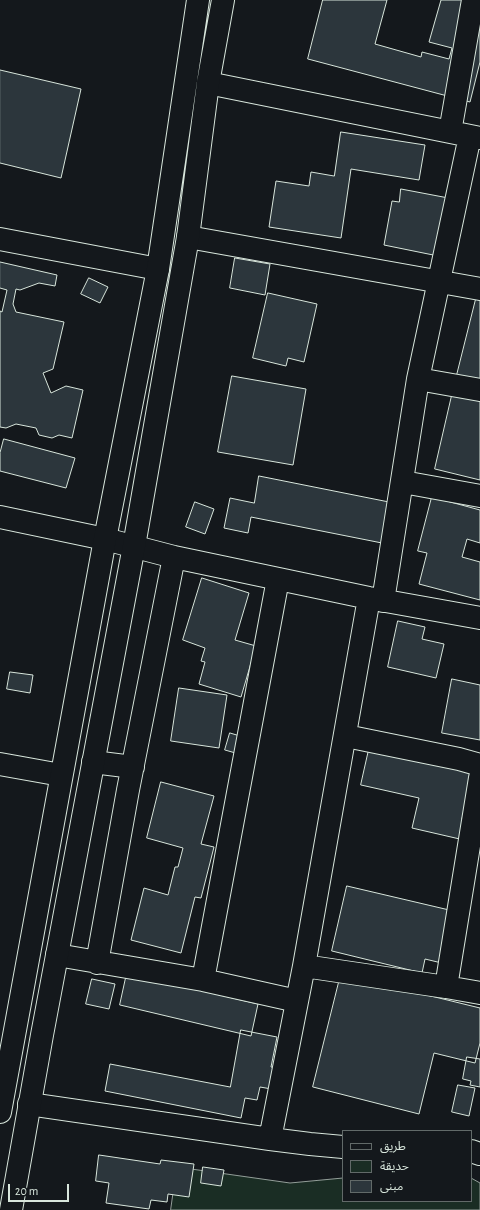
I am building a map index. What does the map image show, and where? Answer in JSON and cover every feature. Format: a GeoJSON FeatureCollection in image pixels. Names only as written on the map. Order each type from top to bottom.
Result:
{"type":"FeatureCollection","features":[{"type":"Feature","properties":{"kind":"street"},"geometry":{"type":"LineString","coordinates":[[0,1112],[105,539],[158,269],[198,0]]}},
{"type":"Feature","properties":{"kind":"street"},"geometry":{"type":"LineString","coordinates":[[11,1210],[29,1104],[134,546],[188,237],[208,83],[223,0]]}},
{"type":"Feature","properties":{"kind":"street"},"geometry":{"type":"LineString","coordinates":[[270,1139],[304,966],[346,736],[403,482],[418,379],[439,281],[467,135],[474,30],[473,0]]}},
{"type":"Feature","properties":{"kind":"street"},"geometry":{"type":"LineString","coordinates":[[208,83],[467,135]]}},
{"type":"Feature","properties":{"kind":"street"},"geometry":{"type":"LineString","coordinates":[[188,237],[480,289]]}},
{"type":"Feature","properties":{"kind":"street"},"geometry":{"type":"LineString","coordinates":[[0,239],[158,269]]}},
{"type":"Feature","properties":{"kind":"street"},"geometry":{"type":"LineString","coordinates":[[418,379],[480,390]]}},
{"type":"Feature","properties":{"kind":"street"},"geometry":{"type":"LineString","coordinates":[[403,482],[480,496]]}},
{"type":"Feature","properties":{"kind":"street"},"geometry":{"type":"LineString","coordinates":[[0,517],[105,539],[174,557],[376,600],[480,618]]}},
{"type":"Feature","properties":{"kind":"street"},"geometry":{"type":"LineString","coordinates":[[97,963],[174,557]]}},
{"type":"Feature","properties":{"kind":"street"},"geometry":{"type":"LineString","coordinates":[[203,980],[278,579]]}},
{"type":"Feature","properties":{"kind":"street"},"geometry":{"type":"LineString","coordinates":[[346,736],[459,759],[480,765]]}},
{"type":"Feature","properties":{"kind":"street"},"geometry":{"type":"LineString","coordinates":[[93,762],[133,767]]}},
{"type":"Feature","properties":{"kind":"street"},"geometry":{"type":"LineString","coordinates":[[0,764],[61,775]]}},
{"type":"Feature","properties":{"kind":"street"},"geometry":{"type":"LineString","coordinates":[[446,987],[480,778]]}},
{"type":"Feature","properties":{"kind":"street"},"geometry":{"type":"LineString","coordinates":[[57,956],[203,980],[297,1002]]}},
{"type":"Feature","properties":{"kind":"street"},"geometry":{"type":"LineString","coordinates":[[304,966],[480,993]]}},
{"type":"Feature","properties":{"kind":"street"},"geometry":{"type":"LineString","coordinates":[[15,1031],[42,1034]]}},
{"type":"Feature","properties":{"kind":"street"},"geometry":{"type":"LineString","coordinates":[[29,1104],[270,1139],[342,1147]]}},
{"type":"Feature","properties":{"kind":"green space"},"geometry":{"type":"Polygon","coordinates":[[[177,1167],[290,1183],[342,1178],[342,1202],[472,1202],[472,1179],[480,1183],[480,1210],[171,1210],[177,1167]]]}},
{"type":"Feature","properties":{"kind":"building"},"geometry":{"type":"Polygon","coordinates":[[[323,0],[387,0],[375,44],[421,57],[422,52],[449,59],[452,48],[429,42],[441,0],[480,0],[480,62],[470,102],[308,59],[323,0]]]}},
{"type":"Feature","properties":{"kind":"building"},"geometry":{"type":"Polygon","coordinates":[[[0,70],[81,89],[61,178],[0,163],[0,70]]]}},
{"type":"Feature","properties":{"kind":"building"},"geometry":{"type":"Polygon","coordinates":[[[341,132],[425,145],[419,180],[351,169],[341,238],[269,227],[276,181],[309,186],[311,172],[334,176],[341,132]]]}},
{"type":"Feature","properties":{"kind":"building"},"geometry":{"type":"Polygon","coordinates":[[[401,189],[459,200],[448,258],[384,245],[392,201],[399,202],[401,189]]]}},
{"type":"Feature","properties":{"kind":"building"},"geometry":{"type":"Polygon","coordinates":[[[235,258],[270,264],[265,295],[230,288],[235,258]]]}},
{"type":"Feature","properties":{"kind":"building"},"geometry":{"type":"Polygon","coordinates":[[[0,262],[57,275],[55,286],[39,283],[20,290],[16,289],[13,304],[16,312],[64,322],[53,369],[43,373],[51,393],[66,386],[83,390],[72,438],[59,435],[52,438],[39,435],[36,428],[16,424],[6,428],[0,427],[0,311],[2,312],[7,290],[0,288],[0,262]]]}},
{"type":"Feature","properties":{"kind":"building"},"geometry":{"type":"Polygon","coordinates":[[[89,278],[108,287],[100,303],[81,294],[89,278]]]}},
{"type":"Feature","properties":{"kind":"building"},"geometry":{"type":"Polygon","coordinates":[[[268,293],[317,304],[304,362],[288,358],[286,366],[253,358],[268,293]]]}},
{"type":"Feature","properties":{"kind":"building"},"geometry":{"type":"Polygon","coordinates":[[[477,295],[480,296],[480,381],[457,375],[477,295]]]}},
{"type":"Feature","properties":{"kind":"building"},"geometry":{"type":"Polygon","coordinates":[[[232,376],[306,389],[293,465],[218,452],[232,376]]]}},
{"type":"Feature","properties":{"kind":"building"},"geometry":{"type":"Polygon","coordinates":[[[453,391],[480,397],[480,480],[435,469],[453,391]]]}},
{"type":"Feature","properties":{"kind":"building"},"geometry":{"type":"Polygon","coordinates":[[[4,439],[75,458],[66,488],[0,471],[0,453],[4,439]]]}},
{"type":"Feature","properties":{"kind":"building"},"geometry":{"type":"Polygon","coordinates":[[[259,476],[389,502],[382,543],[251,517],[248,533],[224,528],[230,498],[254,503],[259,476]]]}},
{"type":"Feature","properties":{"kind":"building"},"geometry":{"type":"Polygon","coordinates":[[[432,497],[480,510],[480,543],[467,539],[462,557],[480,562],[480,600],[419,584],[427,553],[418,551],[432,497]]]}},
{"type":"Feature","properties":{"kind":"building"},"geometry":{"type":"Polygon","coordinates":[[[195,502],[214,509],[205,534],[186,527],[195,502]]]}},
{"type":"Feature","properties":{"kind":"building"},"geometry":{"type":"Polygon","coordinates":[[[202,578],[249,593],[235,640],[256,646],[241,697],[199,684],[205,662],[201,661],[205,648],[183,640],[202,578]]]}},
{"type":"Feature","properties":{"kind":"building"},"geometry":{"type":"Polygon","coordinates":[[[398,621],[425,627],[422,639],[444,644],[436,678],[388,667],[398,621]]]}},
{"type":"Feature","properties":{"kind":"building"},"geometry":{"type":"Polygon","coordinates":[[[10,672],[33,675],[30,693],[7,689],[10,672]]]}},
{"type":"Feature","properties":{"kind":"building"},"geometry":{"type":"Polygon","coordinates":[[[452,679],[480,685],[480,740],[442,733],[452,679]]]}},
{"type":"Feature","properties":{"kind":"building"},"geometry":{"type":"Polygon","coordinates":[[[179,688],[227,695],[219,748],[171,741],[179,688]]]}},
{"type":"Feature","properties":{"kind":"building"},"geometry":{"type":"Polygon","coordinates":[[[230,733],[250,739],[246,756],[225,750],[230,733]]]}},
{"type":"Feature","properties":{"kind":"building"},"geometry":{"type":"Polygon","coordinates":[[[370,745],[480,770],[467,798],[462,819],[480,824],[477,843],[412,828],[419,798],[361,785],[370,745]]]}},
{"type":"Feature","properties":{"kind":"building"},"geometry":{"type":"Polygon","coordinates":[[[161,782],[214,796],[201,844],[214,847],[201,898],[195,897],[181,953],[131,940],[144,888],[168,895],[175,867],[178,867],[183,848],[147,838],[161,782]]]}},
{"type":"Feature","properties":{"kind":"building"},"geometry":{"type":"Polygon","coordinates":[[[347,886],[462,913],[450,965],[425,959],[422,973],[332,951],[347,886]]]}},
{"type":"Feature","properties":{"kind":"building"},"geometry":{"type":"Polygon","coordinates":[[[127,973],[258,1004],[251,1036],[120,1005],[127,973]]]}},
{"type":"Feature","properties":{"kind":"building"},"geometry":{"type":"Polygon","coordinates":[[[341,974],[480,1008],[480,1043],[475,1063],[434,1053],[419,1114],[313,1087],[341,974]]]}},
{"type":"Feature","properties":{"kind":"building"},"geometry":{"type":"Polygon","coordinates":[[[92,979],[115,984],[109,1009],[86,1004],[92,979]]]}},
{"type":"Feature","properties":{"kind":"building"},"geometry":{"type":"Polygon","coordinates":[[[241,1030],[277,1037],[271,1067],[287,1070],[283,1091],[260,1087],[257,1100],[245,1098],[241,1118],[105,1091],[110,1064],[230,1087],[241,1030]]]}},
{"type":"Feature","properties":{"kind":"building"},"geometry":{"type":"Polygon","coordinates":[[[467,1057],[480,1059],[480,1087],[470,1085],[471,1081],[463,1079],[467,1057]]]}},
{"type":"Feature","properties":{"kind":"building"},"geometry":{"type":"Polygon","coordinates":[[[458,1085],[475,1088],[469,1116],[452,1112],[458,1085]]]}},
{"type":"Feature","properties":{"kind":"building"},"geometry":{"type":"Polygon","coordinates":[[[99,1155],[160,1164],[161,1160],[194,1164],[189,1197],[168,1194],[167,1202],[151,1200],[149,1209],[106,1203],[109,1183],[96,1181],[99,1155]]]}},
{"type":"Feature","properties":{"kind":"building"},"geometry":{"type":"Polygon","coordinates":[[[203,1167],[224,1170],[221,1186],[201,1183],[203,1167]]]}}]}
